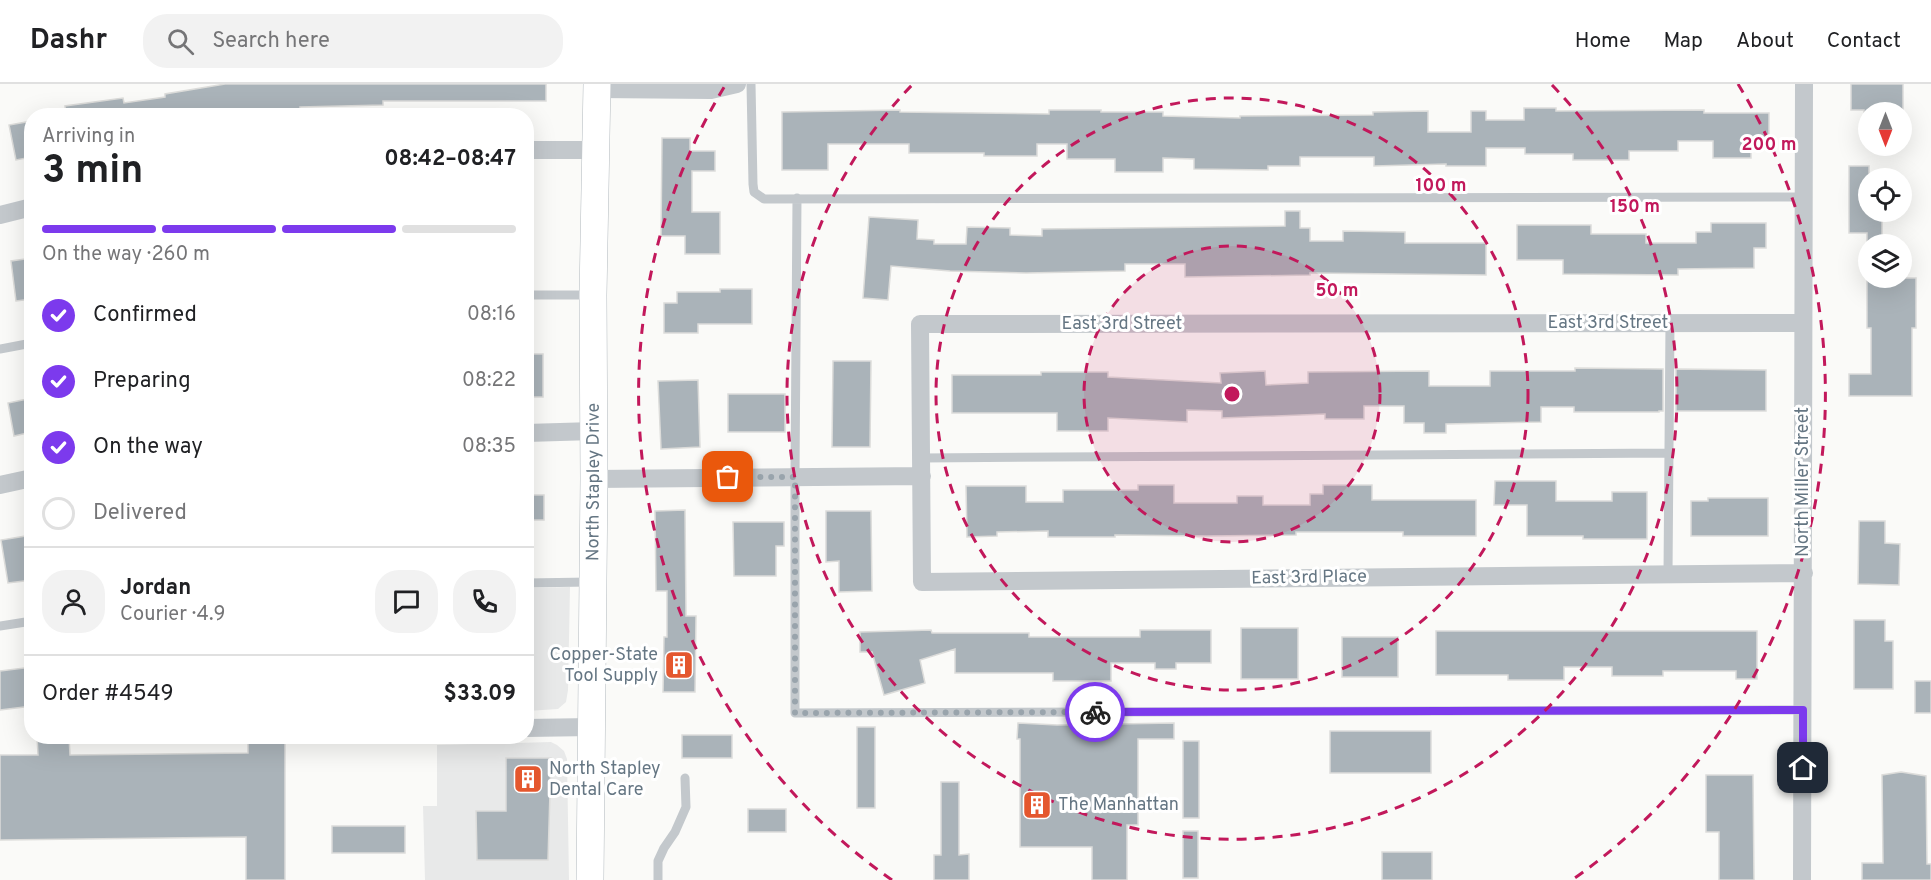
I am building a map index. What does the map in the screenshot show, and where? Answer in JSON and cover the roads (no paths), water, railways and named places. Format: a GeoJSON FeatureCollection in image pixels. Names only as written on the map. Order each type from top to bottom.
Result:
{"type":"FeatureCollection","features":[{"type":"Feature","properties":{"kind":"main road","name":"North Stapley Drive"},"geometry":{"type":"LineString","coordinates":[[591,880],[593,295],[597,87]]}},
{"type":"Feature","properties":{"kind":"street"},"geometry":{"type":"LineString","coordinates":[[597,87],[711,90],[737,84]]}},
{"type":"Feature","properties":{"kind":"street","name":"North Miller Street"},"geometry":{"type":"LineString","coordinates":[[1802,880],[1804,84]]}},
{"type":"Feature","properties":{"kind":"street"},"geometry":{"type":"LineString","coordinates":[[534,150],[596,150]]}},
{"type":"Feature","properties":{"kind":"street"},"geometry":{"type":"LineString","coordinates":[[0,214],[24,209]]}},
{"type":"Feature","properties":{"kind":"street","name":"East 3rd Street"},"geometry":{"type":"LineString","coordinates":[[922,467],[920,324],[1802,323]]}},
{"type":"Feature","properties":{"kind":"street"},"geometry":{"type":"LineString","coordinates":[[534,433],[594,431]]}},
{"type":"Feature","properties":{"kind":"street"},"geometry":{"type":"LineString","coordinates":[[594,478],[795,477],[922,467]]}},
{"type":"Feature","properties":{"kind":"street","name":"East 3rd Place"},"geometry":{"type":"LineString","coordinates":[[922,467],[922,582],[1804,573]]}},
{"type":"Feature","properties":{"kind":"street"},"geometry":{"type":"LineString","coordinates":[[0,485],[24,480]]}},
{"type":"Feature","properties":{"kind":"street"},"geometry":{"type":"LineString","coordinates":[[534,728],[592,727]]}},
{"type":"Feature","properties":{"kind":"lane"},"geometry":{"type":"LineString","coordinates":[[751,84],[754,192],[764,199],[1804,197]]}},
{"type":"Feature","properties":{"kind":"lane"},"geometry":{"type":"LineString","coordinates":[[797,198],[795,713],[1803,710]]}},
{"type":"Feature","properties":{"kind":"lane"},"geometry":{"type":"LineString","coordinates":[[534,295],[593,295]]}},
{"type":"Feature","properties":{"kind":"lane"},"geometry":{"type":"LineString","coordinates":[[1668,574],[1670,323]]}},
{"type":"Feature","properties":{"kind":"lane"},"geometry":{"type":"LineString","coordinates":[[0,350],[24,345]]}},
{"type":"Feature","properties":{"kind":"lane"},"geometry":{"type":"LineString","coordinates":[[922,467],[1668,453]]}},
{"type":"Feature","properties":{"kind":"lane"},"geometry":{"type":"LineString","coordinates":[[534,583],[593,582]]}},
{"type":"Feature","properties":{"kind":"lane"},"geometry":{"type":"LineString","coordinates":[[0,626],[24,622]]}},
{"type":"Feature","properties":{"kind":"lane"},"geometry":{"type":"LineString","coordinates":[[658,880],[658,861],[686,807],[685,778]]}},
{"type":"Feature","properties":{"kind":"place","name":"Copper-State Tool Supply"},"geometry":{"type":"Point","coordinates":[679,665]}},
{"type":"Feature","properties":{"kind":"place","name":"North Stapley Dental Care"},"geometry":{"type":"Point","coordinates":[528,779]}},
{"type":"Feature","properties":{"kind":"place","name":"The Manhattan"},"geometry":{"type":"Point","coordinates":[1037,805]}}]}
